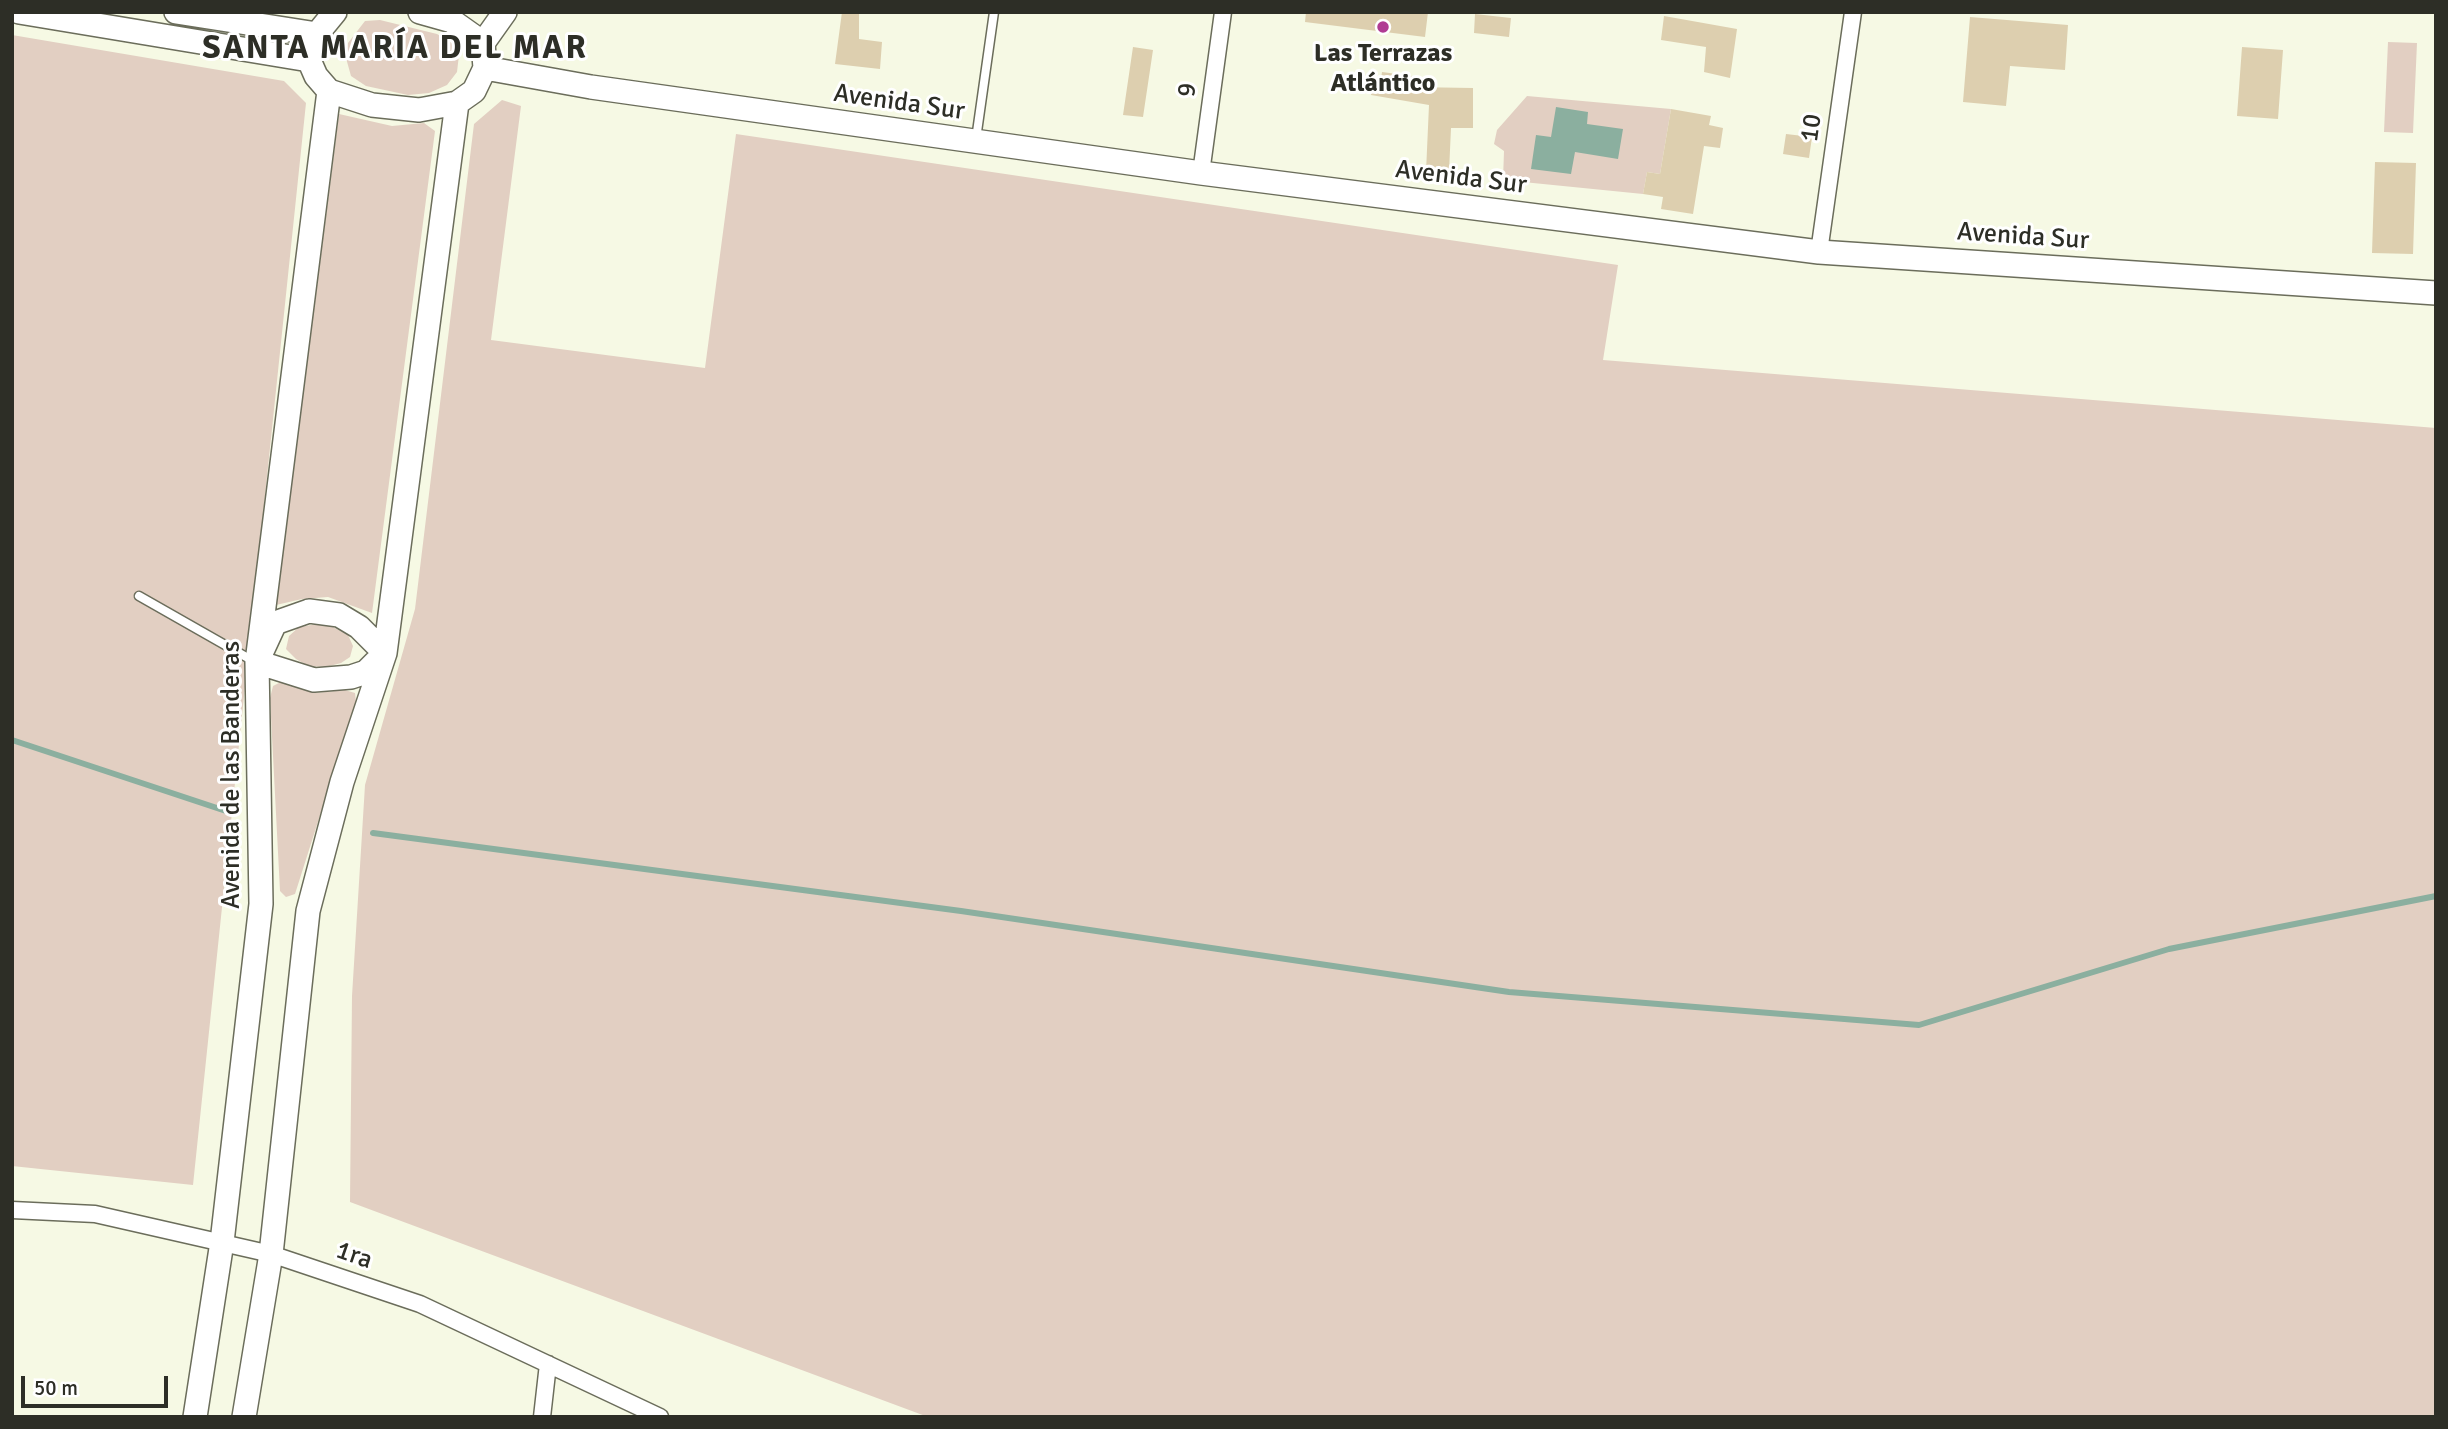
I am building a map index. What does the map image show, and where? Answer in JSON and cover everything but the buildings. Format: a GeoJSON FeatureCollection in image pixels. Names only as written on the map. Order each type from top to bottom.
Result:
{"type":"FeatureCollection","features":[{"type":"Feature","properties":{"kind":"main road"},"geometry":{"type":"LineString","coordinates":[[19,12],[309,60]]}},
{"type":"Feature","properties":{"kind":"main road"},"geometry":{"type":"LineString","coordinates":[[176,12],[317,34]]}},
{"type":"Feature","properties":{"kind":"main road"},"geometry":{"type":"LineString","coordinates":[[335,12],[317,34],[309,60],[316,76],[330,91],[372,105],[419,110],[457,103],[474,91],[485,68],[483,43],[505,12]]}},
{"type":"Feature","properties":{"kind":"main road"},"geometry":{"type":"LineString","coordinates":[[420,12],[452,21],[483,43]]}},
{"type":"Feature","properties":{"kind":"main road","name":"Avenida Sur"},"geometry":{"type":"LineString","coordinates":[[485,68],[592,88],[975,142],[1819,252],[2436,293]]}},
{"type":"Feature","properties":{"kind":"main road","name":"Avenida de las Banderas"},"geometry":{"type":"LineString","coordinates":[[195,1417],[222,1242],[261,904],[257,662],[330,91]]}},
{"type":"Feature","properties":{"kind":"main road"},"geometry":{"type":"LineString","coordinates":[[244,1417],[271,1254],[308,911],[342,782],[385,653],[457,103]]}},
{"type":"Feature","properties":{"kind":"main road"},"geometry":{"type":"LineString","coordinates":[[309,611],[338,615],[359,627],[385,653],[366,672],[351,677],[314,680],[257,662],[275,623],[309,611]]}},
{"type":"Feature","properties":{"kind":"street","name":"9"},"geometry":{"type":"LineString","coordinates":[[1201,173],[1223,12]]}},
{"type":"Feature","properties":{"kind":"street","name":"10"},"geometry":{"type":"LineString","coordinates":[[1819,252],[1853,12]]}},
{"type":"Feature","properties":{"kind":"street","name":"1ra"},"geometry":{"type":"LineString","coordinates":[[12,1210],[96,1214],[271,1254],[420,1304],[660,1417]]}},
{"type":"Feature","properties":{"kind":"street"},"geometry":{"type":"LineString","coordinates":[[542,1417],[548,1364]]}},
{"type":"Feature","properties":{"kind":"lane"},"geometry":{"type":"LineString","coordinates":[[975,142],[994,12]]}},
{"type":"Feature","properties":{"kind":"lane"},"geometry":{"type":"LineString","coordinates":[[139,596],[257,662]]}},
{"type":"Feature","properties":{"kind":"shaded area"},"geometry":{"type":"Polygon","coordinates":[[[380,20],[437,34],[455,45],[459,55],[457,72],[447,85],[429,93],[408,95],[366,86],[351,76],[346,58],[348,43],[365,21],[380,20]]]}},
{"type":"Feature","properties":{"kind":"shaded area"},"geometry":{"type":"Polygon","coordinates":[[[12,35],[284,81],[306,103],[193,1185],[12,1166],[12,35]]]}},
{"type":"Feature","properties":{"kind":"shaded area"},"geometry":{"type":"Polygon","coordinates":[[[2388,42],[2417,43],[2413,133],[2384,132],[2388,42]]]}},
{"type":"Feature","properties":{"kind":"shaded area"},"geometry":{"type":"Polygon","coordinates":[[[1527,96],[1671,109],[1660,174],[1647,172],[1643,194],[1503,180],[1504,151],[1494,144],[1497,130],[1527,96]]]}},
{"type":"Feature","properties":{"kind":"shaded area"},"geometry":{"type":"Polygon","coordinates":[[[502,100],[521,106],[491,340],[705,368],[736,134],[1618,265],[1603,360],[2436,428],[2436,1417],[928,1417],[350,1202],[352,996],[365,785],[415,609],[474,124],[502,100]]]}},
{"type":"Feature","properties":{"kind":"shaded area"},"geometry":{"type":"Polygon","coordinates":[[[1556,107],[1588,112],[1587,124],[1623,129],[1618,159],[1575,152],[1571,174],[1531,169],[1536,135],[1551,137],[1556,107]]]}},
{"type":"Feature","properties":{"kind":"shaded area"},"geometry":{"type":"Polygon","coordinates":[[[339,114],[392,126],[424,123],[435,131],[372,613],[328,597],[276,605],[339,114]]]}},
{"type":"Feature","properties":{"kind":"shaded area"},"geometry":{"type":"Polygon","coordinates":[[[317,624],[331,626],[348,635],[353,646],[350,657],[326,667],[308,666],[286,649],[289,636],[299,627],[317,624]]]}},
{"type":"Feature","properties":{"kind":"shaded area"},"geometry":{"type":"Polygon","coordinates":[[[281,682],[316,693],[345,690],[355,693],[356,702],[295,894],[286,897],[280,891],[270,698],[273,686],[281,682]]]}},
{"type":"Feature","properties":{"kind":"waterway"},"geometry":{"type":"LineString","coordinates":[[12,740],[232,813]]}},
{"type":"Feature","properties":{"kind":"waterway"},"geometry":{"type":"LineString","coordinates":[[373,833],[961,911],[1509,992],[1919,1025],[2169,949],[2436,896]]}},
{"type":"Feature","properties":{"kind":"place","name":"Las Terrazas Atlántico"},"geometry":{"type":"Point","coordinates":[1383,27]}},
{"type":"Feature","properties":{"kind":"district","name":"SANTA MARÍA DEL MAR"},"geometry":{"type":"Point","coordinates":[395,49]}}]}
